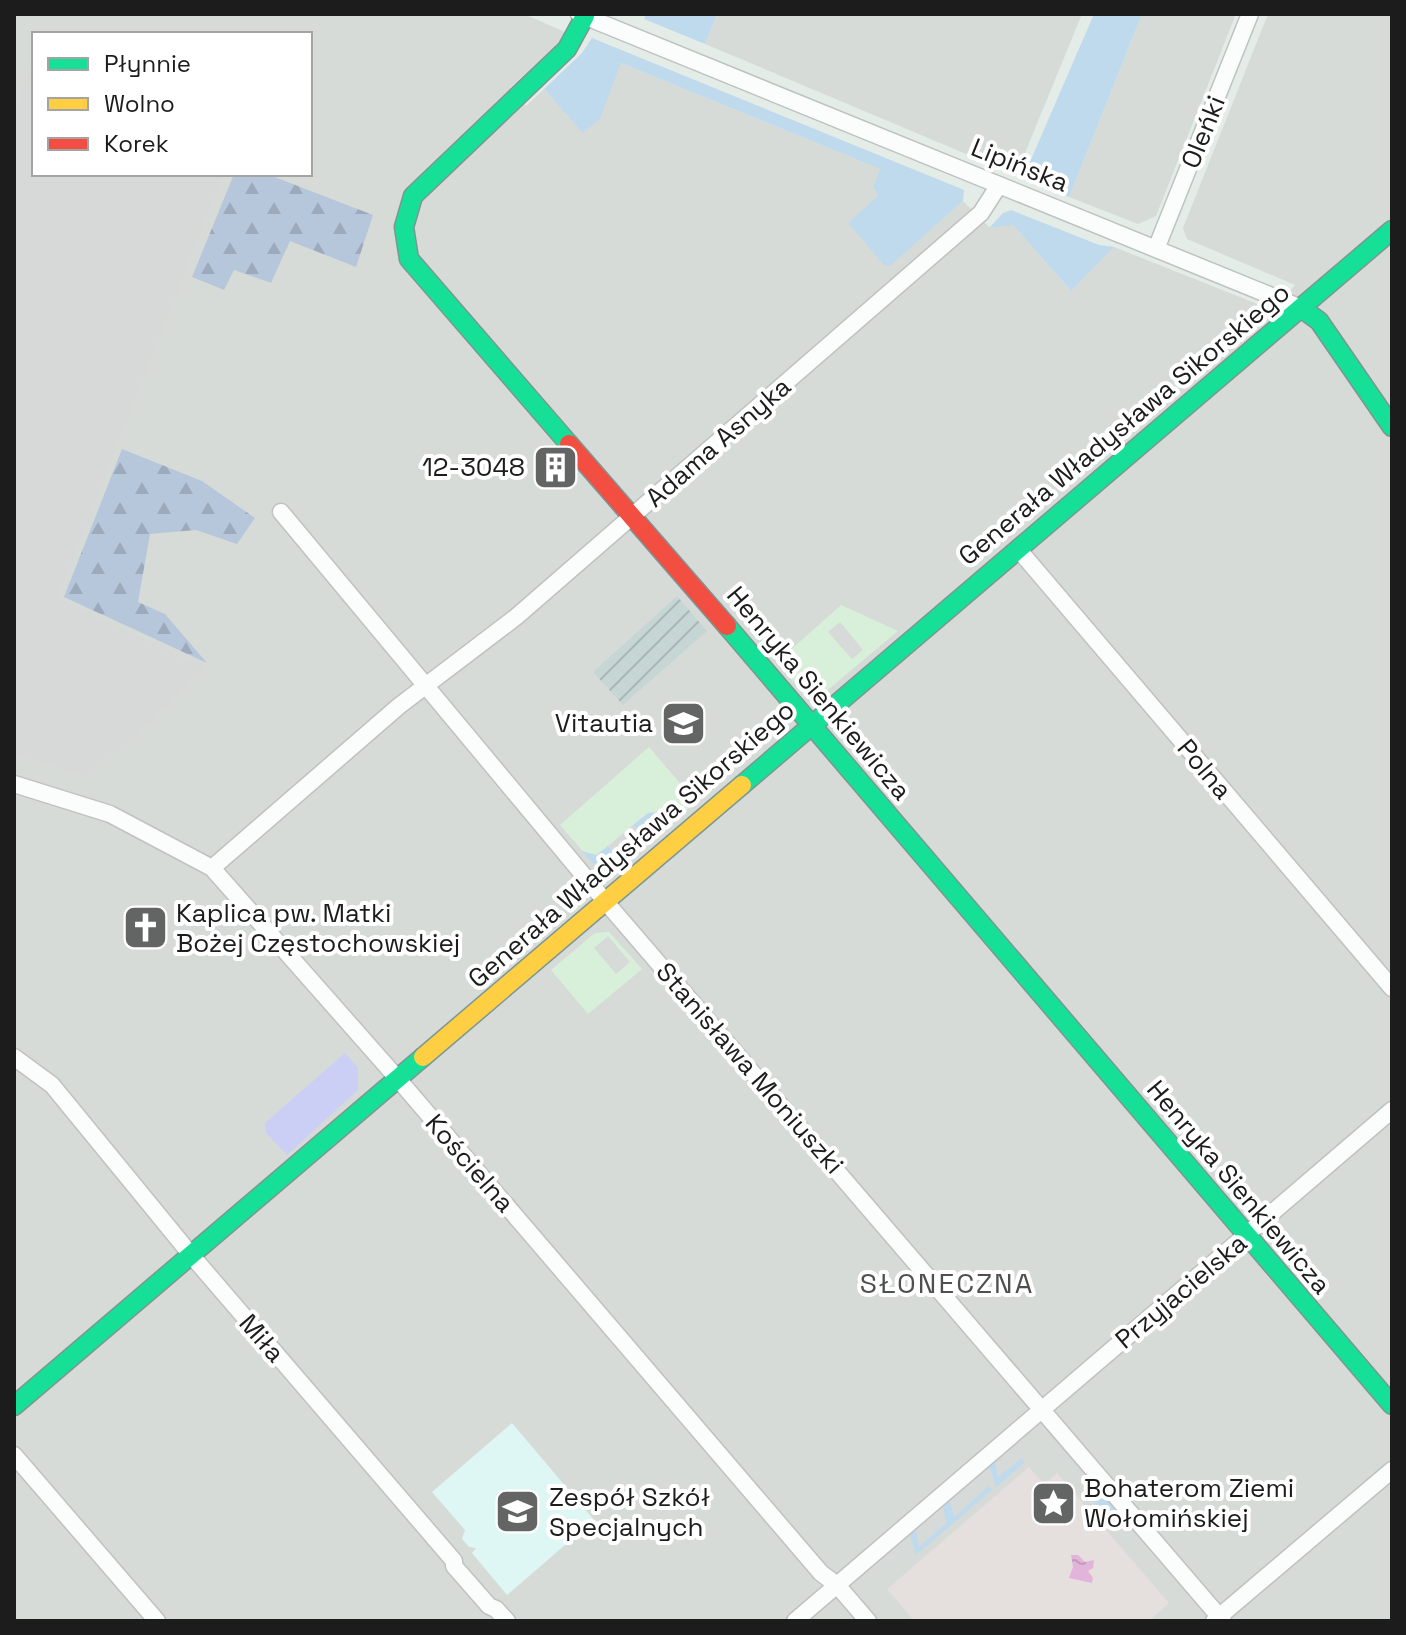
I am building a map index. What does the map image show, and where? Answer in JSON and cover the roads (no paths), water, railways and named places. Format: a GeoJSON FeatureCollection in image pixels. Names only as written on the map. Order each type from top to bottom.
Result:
{"type":"FeatureCollection","features":[{"type":"Feature","properties":{"kind":"street","name":"Oleńki"},"geometry":{"type":"LineString","coordinates":[[1156,249],[1250,14]]}},
{"type":"Feature","properties":{"kind":"street","name":"Lipińska"},"geometry":{"type":"LineString","coordinates":[[582,15],[1301,308],[1319,321],[1392,427]]}},
{"type":"Feature","properties":{"kind":"street","name":"Henryka Sienkiewicza"},"geometry":{"type":"LineString","coordinates":[[582,15],[567,49],[424,182],[408,206],[404,240],[415,269],[633,516],[1392,1405]]}},
{"type":"Feature","properties":{"kind":"street","name":"Adama Asnyka"},"geometry":{"type":"LineString","coordinates":[[212,868],[423,686],[516,617],[633,516],[981,213],[999,185]]}},
{"type":"Feature","properties":{"kind":"street","name":"Generała Władysława Sikorskiego"},"geometry":{"type":"LineString","coordinates":[[14,1406],[810,723],[1392,230]]}},
{"type":"Feature","properties":{"kind":"street","name":"Stanisława Moniuszki"},"geometry":{"type":"LineString","coordinates":[[281,512],[605,901],[1042,1408],[1219,1619]]}},
{"type":"Feature","properties":{"kind":"street","name":"Polna"},"geometry":{"type":"LineString","coordinates":[[1018,549],[1392,988]]}},
{"type":"Feature","properties":{"kind":"street","name":"Kościelna"},"geometry":{"type":"LineString","coordinates":[[14,784],[110,814],[212,868],[398,1079],[821,1573],[837,1585],[868,1621]]}},
{"type":"Feature","properties":{"kind":"street","name":"Miła"},"geometry":{"type":"LineString","coordinates":[[14,1057],[52,1085],[192,1256],[454,1561],[454,1566],[489,1606],[507,1621]]}},
{"type":"Feature","properties":{"kind":"street","name":"Przyjacielska"},"geometry":{"type":"LineString","coordinates":[[795,1621],[1392,1110]]}},
{"type":"Feature","properties":{"kind":"street"},"geometry":{"type":"LineString","coordinates":[[14,1455],[157,1621]]}},
{"type":"Feature","properties":{"kind":"street"},"geometry":{"type":"LineString","coordinates":[[1219,1619],[1392,1470]]}},
{"type":"Feature","properties":{"kind":"water"},"geometry":{"type":"Polygon","coordinates":[[[1071,1555],[1078,1555],[1085,1562],[1094,1560],[1093,1568],[1088,1571],[1093,1578],[1092,1583],[1069,1578],[1073,1567],[1071,1555]]]}},
{"type":"Feature","properties":{"kind":"place","name":"12-3048"},"geometry":{"type":"Point","coordinates":[556,467]}},
{"type":"Feature","properties":{"kind":"place","name":"Vitautia"},"geometry":{"type":"Point","coordinates":[684,723]}},
{"type":"Feature","properties":{"kind":"place","name":"Kaplica pw. Matki Bożej Częstochowskiej"},"geometry":{"type":"Point","coordinates":[145,928]}},
{"type":"Feature","properties":{"kind":"place","name":"Bohaterom Ziemi Wołomińskiej"},"geometry":{"type":"Point","coordinates":[1053,1503]}},
{"type":"Feature","properties":{"kind":"place","name":"Zespół Szkół Specjalnych"},"geometry":{"type":"Point","coordinates":[518,1512]}},
{"type":"Feature","properties":{"kind":"district","name":"SŁONECZNA"},"geometry":{"type":"Point","coordinates":[947,1283]}}]}
